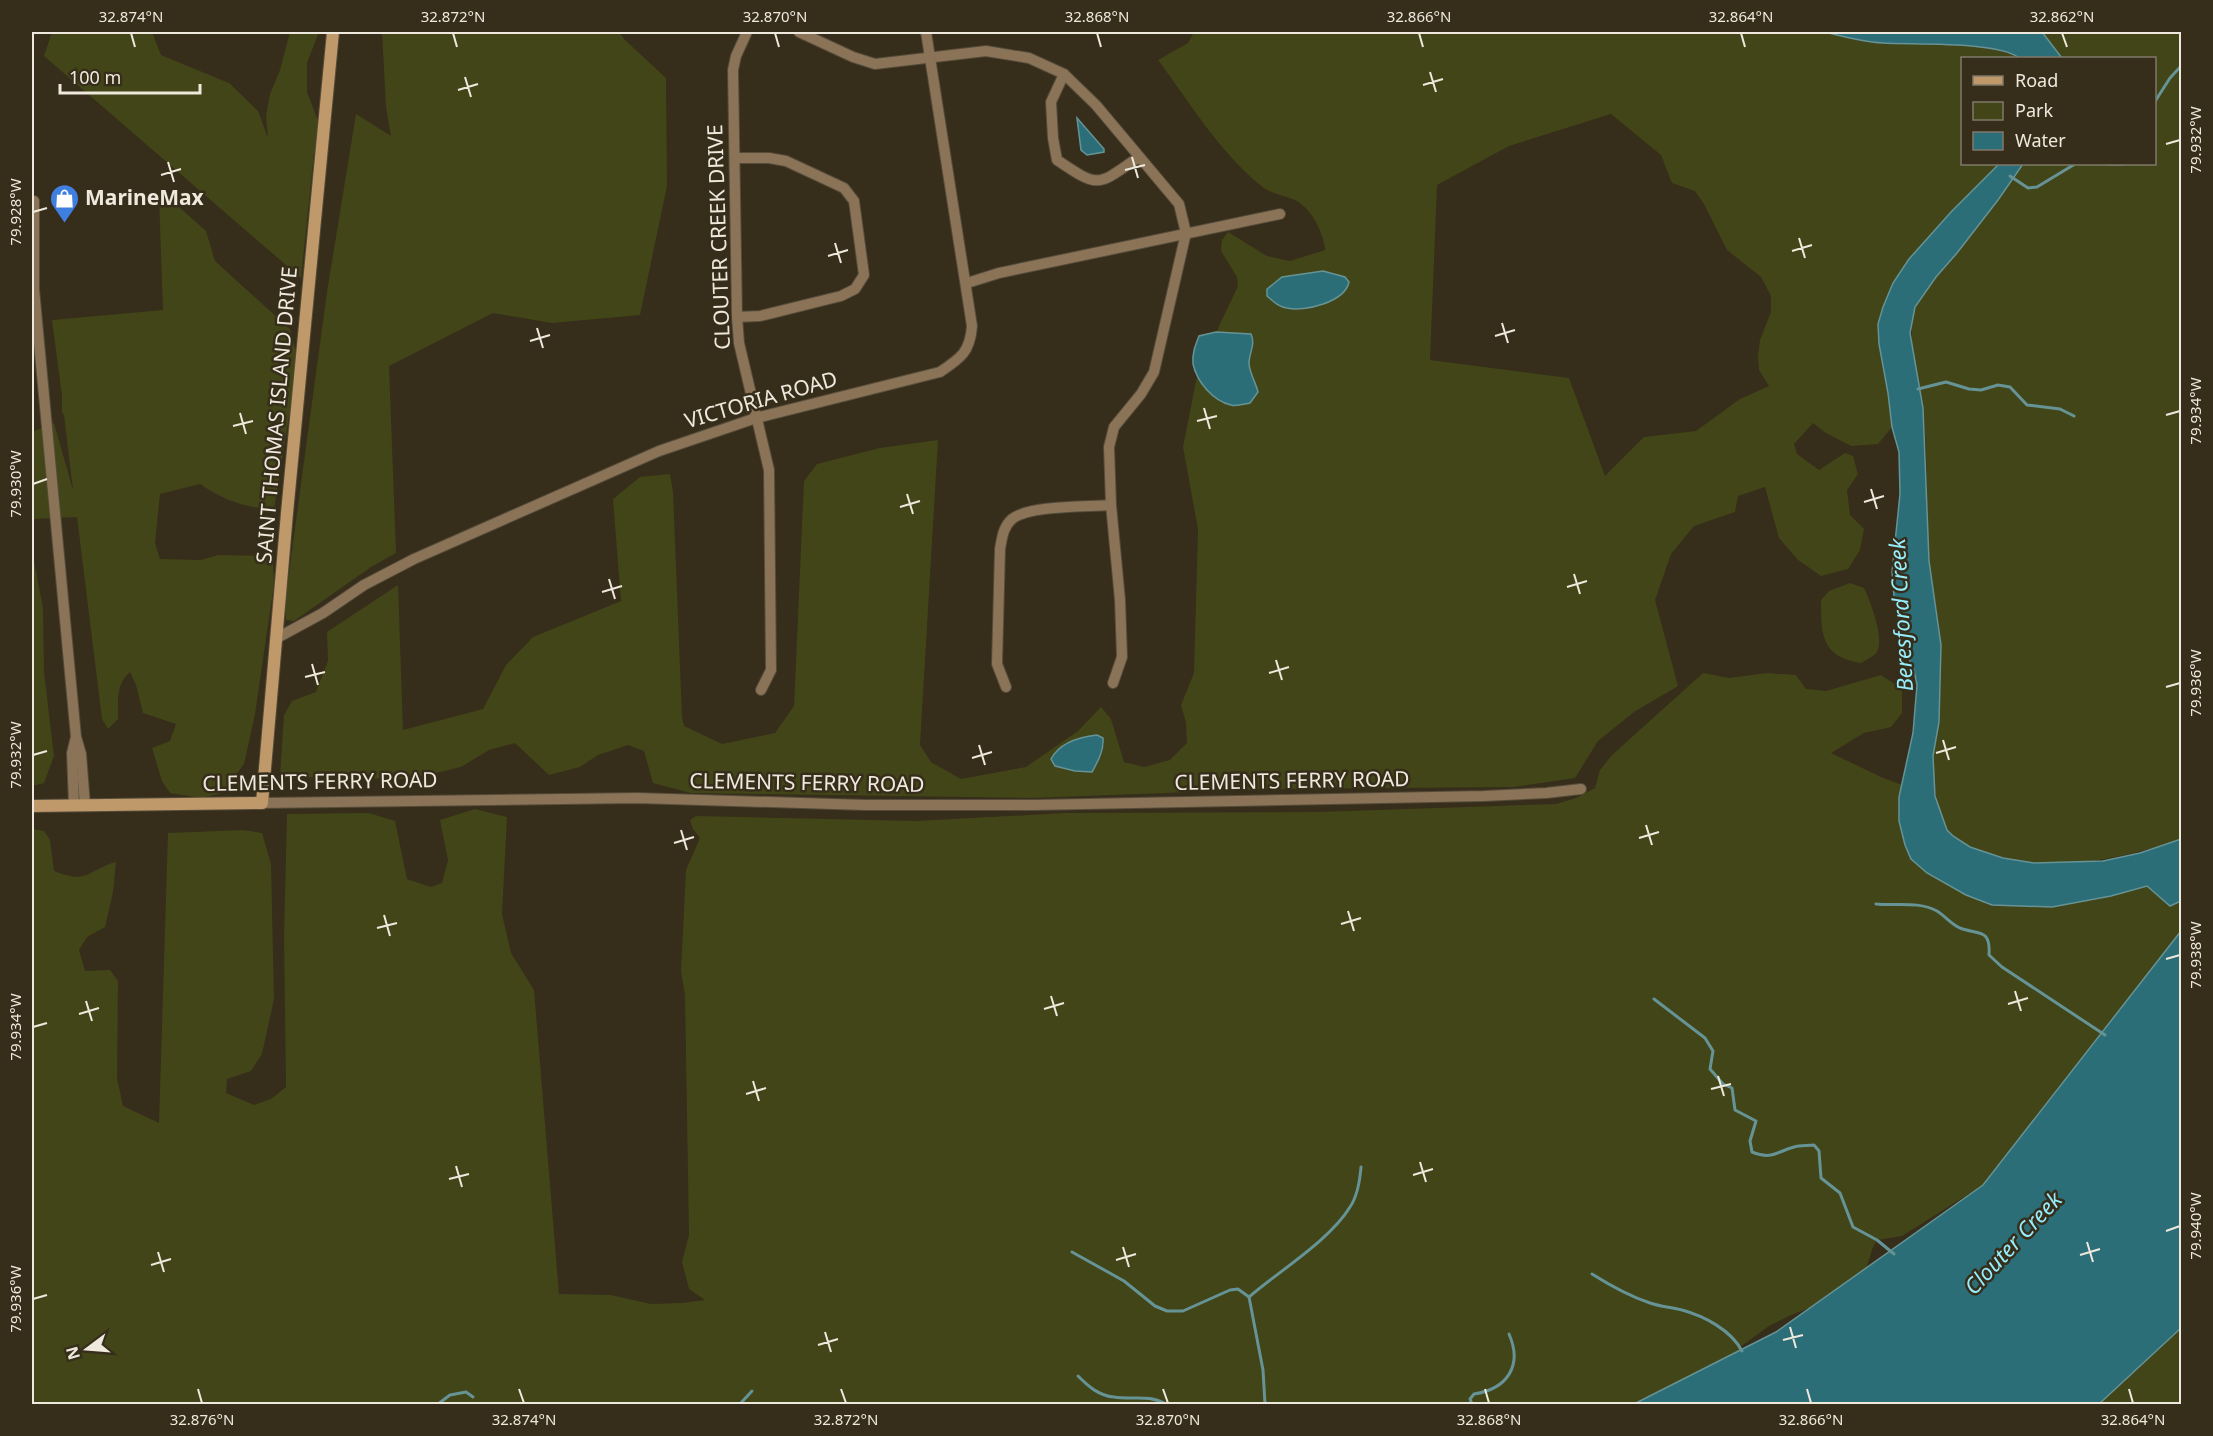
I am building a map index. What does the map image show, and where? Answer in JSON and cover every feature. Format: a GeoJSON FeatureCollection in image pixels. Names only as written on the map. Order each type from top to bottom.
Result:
{"type":"FeatureCollection","features":[{"type":"Feature","properties":{"kind":"main road","name":"SAINT THOMAS ISLAND DRIVE"},"geometry":{"type":"LineString","coordinates":[[262,803],[333,32]]}},
{"type":"Feature","properties":{"kind":"main road","name":"CLEMENTS FERRY ROAD"},"geometry":{"type":"LineString","coordinates":[[32,806],[262,803]]}},
{"type":"Feature","properties":{"kind":"street","name":"CLOUTER CREEK DRIVE"},"geometry":{"type":"LineString","coordinates":[[747,32],[736,56],[733,70],[737,317],[739,344],[769,470],[771,670],[760,690]]}},
{"type":"Feature","properties":{"kind":"street"},"geometry":{"type":"LineString","coordinates":[[799,32],[875,64],[986,51],[1029,58],[1064,74],[1096,105],[1179,204],[1186,233],[1154,372],[1141,394],[1114,427],[1109,447],[1122,657],[1113,683]]}},
{"type":"Feature","properties":{"kind":"street","name":"VICTORIA ROAD"},"geometry":{"type":"LineString","coordinates":[[277,638],[323,613],[364,585],[414,559],[659,451],[756,418],[940,372],[960,359],[971,343],[972,326],[926,32]]}},
{"type":"Feature","properties":{"kind":"street"},"geometry":{"type":"LineString","coordinates":[[1064,74],[1051,102],[1057,160],[1087,180],[1106,180],[1139,157]]}},
{"type":"Feature","properties":{"kind":"street"},"geometry":{"type":"LineString","coordinates":[[735,158],[769,158],[786,161],[844,188],[854,201],[864,275],[855,289],[842,296],[760,316],[737,317]]}},
{"type":"Feature","properties":{"kind":"street"},"geometry":{"type":"LineString","coordinates":[[34,201],[34,289],[76,737],[72,753],[80,805]]}},
{"type":"Feature","properties":{"kind":"street"},"geometry":{"type":"LineString","coordinates":[[967,283],[999,273],[1280,214]]}},
{"type":"Feature","properties":{"kind":"street"},"geometry":{"type":"LineString","coordinates":[[1006,687],[997,664],[1000,549],[1003,532],[1011,520],[1022,514],[1053,509],[1111,505]]}},
{"type":"Feature","properties":{"kind":"street","name":"CLEMENTS FERRY ROAD"},"geometry":{"type":"LineString","coordinates":[[262,803],[637,798],[865,805],[1035,805],[1484,796],[1581,789]]}},
{"type":"Feature","properties":{"kind":"green space"},"geometry":{"type":"Polygon","coordinates":[[[52,32],[152,32],[161,55],[229,83],[258,111],[268,138],[266,116],[270,94],[280,70],[290,32],[319,32],[307,63],[307,92],[320,126],[318,151],[314,153],[301,278],[44,56],[52,32]]]}},
{"type":"Feature","properties":{"kind":"green space"},"geometry":{"type":"Polygon","coordinates":[[[382,32],[619,32],[666,78],[667,186],[640,315],[552,323],[493,313],[389,366],[396,553],[371,567],[294,621],[286,620],[285,602],[327,292],[356,114],[391,136],[386,107],[382,32]]]}},
{"type":"Feature","properties":{"kind":"green space"},"geometry":{"type":"Polygon","coordinates":[[[1194,32],[1825,32],[1876,42],[1975,46],[2009,53],[2017,57],[1961,57],[1961,165],[1998,165],[1951,212],[1893,283],[1883,307],[1878,324],[1879,344],[1892,427],[1878,444],[1851,446],[1826,433],[1813,423],[1794,444],[1797,454],[1819,470],[1845,453],[1853,456],[1858,474],[1847,490],[1850,515],[1864,529],[1860,550],[1848,569],[1821,576],[1798,560],[1779,538],[1765,487],[1738,496],[1735,512],[1694,526],[1671,554],[1655,600],[1678,686],[1634,712],[1598,741],[1575,778],[1514,787],[1274,789],[1031,798],[691,793],[653,783],[644,751],[628,745],[598,755],[580,767],[549,775],[515,743],[489,750],[461,767],[411,779],[280,777],[284,715],[292,701],[316,692],[328,661],[327,632],[398,585],[403,730],[483,709],[506,665],[533,637],[621,601],[613,499],[640,477],[670,474],[673,492],[684,726],[722,744],[775,733],[794,706],[804,481],[817,464],[880,448],[938,440],[920,745],[931,762],[961,779],[1026,767],[1078,731],[1101,707],[1111,719],[1124,762],[1144,767],[1170,760],[1187,743],[1186,723],[1181,705],[1194,673],[1198,529],[1183,447],[1196,381],[1238,286],[1237,277],[1221,251],[1222,240],[1228,232],[1267,256],[1290,261],[1325,250],[1319,229],[1306,209],[1295,200],[1264,188],[1234,161],[1158,60],[1188,43],[1194,32]],[[1611,114],[1509,146],[1437,185],[1430,360],[1569,378],[1605,476],[1644,437],[1696,431],[1740,399],[1769,386],[1759,370],[1758,356],[1760,340],[1771,312],[1771,296],[1761,277],[1727,250],[1695,191],[1672,183],[1661,155],[1611,114]],[[1104,743],[1055,766],[1075,771],[1101,757],[1104,743]]]}},
{"type":"Feature","properties":{"kind":"green space"},"geometry":{"type":"Polygon","coordinates":[[[2042,32],[2181,32],[2181,839],[2109,858],[2059,864],[2009,859],[1967,845],[1951,834],[1942,819],[1939,808],[1933,765],[1939,719],[1940,635],[1929,557],[1926,445],[1923,408],[1912,346],[1912,321],[1922,294],[1967,241],[2022,165],[2156,165],[2156,57],[2061,57],[2042,32]]]}},
{"type":"Feature","properties":{"kind":"green space"},"geometry":{"type":"Polygon","coordinates":[[[159,197],[179,207],[206,231],[215,261],[290,329],[298,360],[274,510],[235,502],[200,484],[160,494],[155,543],[160,559],[201,560],[218,555],[269,556],[273,563],[274,584],[255,714],[244,764],[222,793],[201,798],[170,793],[162,781],[152,748],[170,741],[176,724],[143,713],[130,672],[125,676],[120,687],[118,719],[108,729],[102,719],[77,517],[32,519],[32,432],[54,423],[73,490],[52,320],[163,310],[159,197]]]}},
{"type":"Feature","properties":{"kind":"green space"},"geometry":{"type":"Polygon","coordinates":[[[32,519],[33,556],[43,608],[44,672],[54,756],[44,783],[32,786],[32,519]]]}},
{"type":"Feature","properties":{"kind":"green space"},"geometry":{"type":"Polygon","coordinates":[[[1850,583],[1864,588],[1878,629],[1877,652],[1861,663],[1838,655],[1826,642],[1823,633],[1821,600],[1829,591],[1850,583]]]}},
{"type":"Feature","properties":{"kind":"green space"},"geometry":{"type":"Polygon","coordinates":[[[1703,673],[1729,678],[1767,673],[1796,675],[1806,689],[1826,691],[1881,675],[1902,689],[1902,713],[1891,727],[1864,733],[1831,753],[1902,785],[1899,797],[1899,821],[1902,831],[1927,873],[1966,895],[1992,905],[2052,907],[2111,896],[2147,886],[2170,905],[2181,901],[2181,931],[1983,1185],[1902,1236],[1877,1240],[1865,1272],[1827,1301],[1769,1326],[1740,1347],[1746,1359],[1739,1404],[32,1404],[32,829],[44,831],[50,840],[54,871],[75,877],[82,876],[116,862],[113,892],[105,927],[87,937],[79,950],[85,971],[110,970],[118,981],[117,1078],[123,1106],[159,1123],[168,833],[243,830],[262,833],[271,864],[274,999],[262,1054],[251,1071],[227,1079],[226,1093],[254,1105],[271,1099],[286,1087],[284,935],[287,814],[369,813],[395,821],[407,879],[431,887],[442,883],[448,860],[440,820],[475,809],[507,817],[502,914],[511,953],[534,990],[559,1294],[611,1295],[651,1304],[682,1303],[705,1300],[689,1289],[682,1262],[689,1235],[685,995],[681,971],[686,870],[700,838],[690,820],[696,816],[916,821],[1065,813],[1318,812],[1556,804],[1576,798],[1595,788],[1600,770],[1612,755],[1703,673]]]}},
{"type":"Feature","properties":{"kind":"green space"},"geometry":{"type":"Polygon","coordinates":[[[2181,1328],[2181,1404],[2099,1404],[2181,1328]]]}},
{"type":"Feature","properties":{"kind":"water"},"geometry":{"type":"Polygon","coordinates":[[[1825,32],[2042,32],[2061,57],[2017,57],[2009,53],[1975,46],[1854,39],[1825,32]]]}},
{"type":"Feature","properties":{"kind":"water"},"geometry":{"type":"Polygon","coordinates":[[[1077,118],[1104,149],[1104,152],[1087,155],[1081,150],[1077,118]]]}},
{"type":"Feature","properties":{"kind":"water","name":"Beresford Creek"},"geometry":{"type":"Polygon","coordinates":[[[1998,165],[2022,165],[1915,307],[1910,333],[1923,408],[1929,561],[1941,645],[1939,722],[1933,756],[1935,796],[1947,830],[1953,836],[1970,847],[2003,858],[2034,863],[2103,861],[2140,853],[2181,839],[2181,901],[2170,906],[2147,886],[2111,896],[2052,907],[1992,905],[1966,895],[1927,873],[1911,859],[1905,845],[1899,821],[1899,797],[1913,733],[1917,685],[1914,670],[1904,648],[1894,597],[1892,572],[1900,494],[1899,452],[1892,427],[1878,324],[1893,283],[1909,259],[1951,212],[1998,165]]]}},
{"type":"Feature","properties":{"kind":"water"},"geometry":{"type":"Polygon","coordinates":[[[1323,271],[1345,277],[1349,282],[1346,289],[1332,300],[1313,307],[1295,309],[1276,304],[1267,296],[1267,289],[1282,277],[1323,271]]]}},
{"type":"Feature","properties":{"kind":"water"},"geometry":{"type":"Polygon","coordinates":[[[1216,332],[1251,334],[1253,341],[1249,366],[1258,392],[1250,403],[1235,406],[1224,403],[1207,390],[1195,371],[1194,350],[1199,336],[1216,332]]]}},
{"type":"Feature","properties":{"kind":"water"},"geometry":{"type":"Polygon","coordinates":[[[1097,735],[1103,738],[1103,747],[1092,772],[1055,766],[1051,759],[1059,748],[1077,739],[1097,735]]]}},
{"type":"Feature","properties":{"kind":"water","name":"Clouter Creek"},"geometry":{"type":"Polygon","coordinates":[[[2181,931],[2181,1328],[2099,1404],[1634,1404],[1776,1332],[1983,1185],[2181,931]]]}},
{"type":"Feature","properties":{"kind":"waterway"},"geometry":{"type":"LineString","coordinates":[[2156,100],[2170,78],[2182,65]]}},
{"type":"Feature","properties":{"kind":"waterway"},"geometry":{"type":"LineString","coordinates":[[2010,176],[2028,188],[2037,187],[2073,165]]}},
{"type":"Feature","properties":{"kind":"waterway"},"geometry":{"type":"LineString","coordinates":[[1918,389],[1946,382],[1981,390],[1998,385],[2010,387],[2027,405],[2060,409],[2074,416]]}},
{"type":"Feature","properties":{"kind":"waterway"},"geometry":{"type":"LineString","coordinates":[[1876,904],[1923,906],[1937,911],[1960,928],[1982,934],[1988,940],[1989,955],[2002,967],[2105,1035]]}},
{"type":"Feature","properties":{"kind":"waterway"},"geometry":{"type":"LineString","coordinates":[[1654,999],[1705,1038],[1713,1051],[1710,1069],[1723,1084],[1732,1088],[1735,1110],[1756,1121],[1750,1141],[1752,1152],[1769,1155],[1796,1146],[1814,1145],[1819,1151],[1821,1178],[1840,1193],[1853,1227],[1877,1240],[1894,1254]]}},
{"type":"Feature","properties":{"kind":"waterway"},"geometry":{"type":"LineString","coordinates":[[1249,1297],[1317,1243],[1341,1219],[1355,1198],[1361,1167]]}},
{"type":"Feature","properties":{"kind":"waterway"},"geometry":{"type":"LineString","coordinates":[[1072,1252],[1124,1281],[1155,1306],[1167,1311],[1183,1311],[1230,1290],[1238,1289],[1249,1297],[1263,1370],[1265,1404]]}},
{"type":"Feature","properties":{"kind":"waterway"},"geometry":{"type":"LineString","coordinates":[[1592,1274],[1642,1300],[1682,1310],[1708,1320],[1724,1330],[1742,1351]]}},
{"type":"Feature","properties":{"kind":"waterway"},"geometry":{"type":"LineString","coordinates":[[1472,1404],[1470,1399],[1474,1394],[1495,1387],[1509,1374],[1514,1356],[1509,1334]]}},
{"type":"Feature","properties":{"kind":"waterway"},"geometry":{"type":"LineString","coordinates":[[1078,1376],[1103,1395],[1153,1399],[1166,1404]]}},
{"type":"Feature","properties":{"kind":"waterway"},"geometry":{"type":"LineString","coordinates":[[740,1404],[752,1391]]}},
{"type":"Feature","properties":{"kind":"waterway"},"geometry":{"type":"LineString","coordinates":[[438,1404],[450,1395],[466,1392],[473,1397]]}},
{"type":"Feature","properties":{"kind":"place","name":"MarineMax"},"geometry":{"type":"Point","coordinates":[64,224]}}]}
